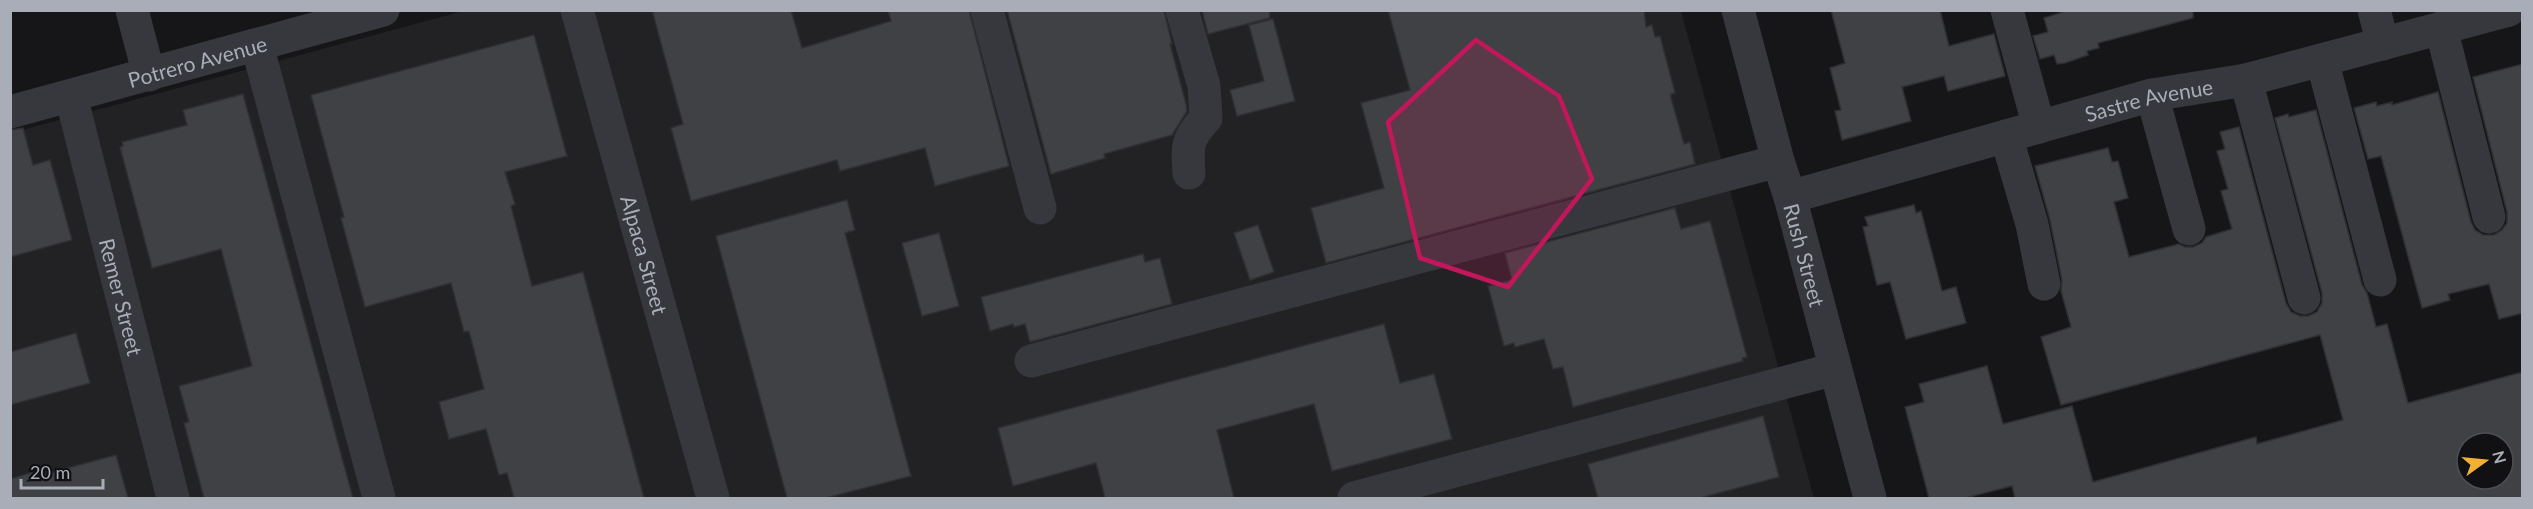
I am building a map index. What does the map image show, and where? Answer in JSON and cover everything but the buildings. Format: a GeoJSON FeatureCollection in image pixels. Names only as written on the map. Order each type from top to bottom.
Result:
{"type":"FeatureCollection","features":[{"type":"Feature","properties":{"kind":"street"},"geometry":{"type":"LineString","coordinates":[[132,10],[149,75]]}},
{"type":"Feature","properties":{"kind":"street","name":"Potrero Avenue"},"geometry":{"type":"LineString","coordinates":[[10,112],[257,45],[349,15],[383,10]]}},
{"type":"Feature","properties":{"kind":"street","name":"Alpaca Street"},"geometry":{"type":"LineString","coordinates":[[576,10],[713,498]]}},
{"type":"Feature","properties":{"kind":"street"},"geometry":{"type":"LineString","coordinates":[[987,10],[1041,208]]}},
{"type":"Feature","properties":{"kind":"street"},"geometry":{"type":"LineString","coordinates":[[1182,10],[1204,86],[1206,118],[1190,135],[1187,146],[1189,173]]}},
{"type":"Feature","properties":{"kind":"street","name":"Rush Street"},"geometry":{"type":"LineString","coordinates":[[1738,10],[1835,369],[1862,496]]}},
{"type":"Feature","properties":{"kind":"street"},"geometry":{"type":"LineString","coordinates":[[2007,10],[2038,127]]}},
{"type":"Feature","properties":{"kind":"street"},"geometry":{"type":"LineString","coordinates":[[2374,10],[2383,44]]}},
{"type":"Feature","properties":{"kind":"street","name":"Sastre Avenue"},"geometry":{"type":"LineString","coordinates":[[1790,197],[2152,95],[2246,80],[2383,44],[2454,21],[2509,10]]}},
{"type":"Feature","properties":{"kind":"street"},"geometry":{"type":"LineString","coordinates":[[2516,10],[2523,30]]}},
{"type":"Feature","properties":{"kind":"street"},"geometry":{"type":"LineString","coordinates":[[2454,21],[2490,217]]}},
{"type":"Feature","properties":{"kind":"street"},"geometry":{"type":"LineString","coordinates":[[257,45],[379,498]]}},
{"type":"Feature","properties":{"kind":"street"},"geometry":{"type":"LineString","coordinates":[[2322,60],[2380,280]]}},
{"type":"Feature","properties":{"kind":"street"},"geometry":{"type":"LineString","coordinates":[[2246,80],[2304,298]]}},
{"type":"Feature","properties":{"kind":"street"},"geometry":{"type":"LineString","coordinates":[[2152,95],[2189,229]]}},
{"type":"Feature","properties":{"kind":"street","name":"Remer Street"},"geometry":{"type":"LineString","coordinates":[[71,96],[173,498]]}},
{"type":"Feature","properties":{"kind":"street"},"geometry":{"type":"LineString","coordinates":[[2006,136],[2032,225],[2044,284]]}},
{"type":"Feature","properties":{"kind":"street"},"geometry":{"type":"LineString","coordinates":[[1030,361],[1778,161]]}},
{"type":"Feature","properties":{"kind":"street"},"geometry":{"type":"LineString","coordinates":[[1354,498],[1835,369]]}},
{"type":"Feature","properties":{"kind":"highlighted area"},"geometry":{"type":"Polygon","coordinates":[[[1476,40],[1559,96],[1592,179],[1508,287],[1420,258],[1388,122],[1476,40]]]}},
{"type":"Feature","properties":{"kind":"shaded area"},"geometry":{"type":"Polygon","coordinates":[[[467,10],[1681,11],[1814,498],[11,498],[11,133],[467,10]]]}}]}
